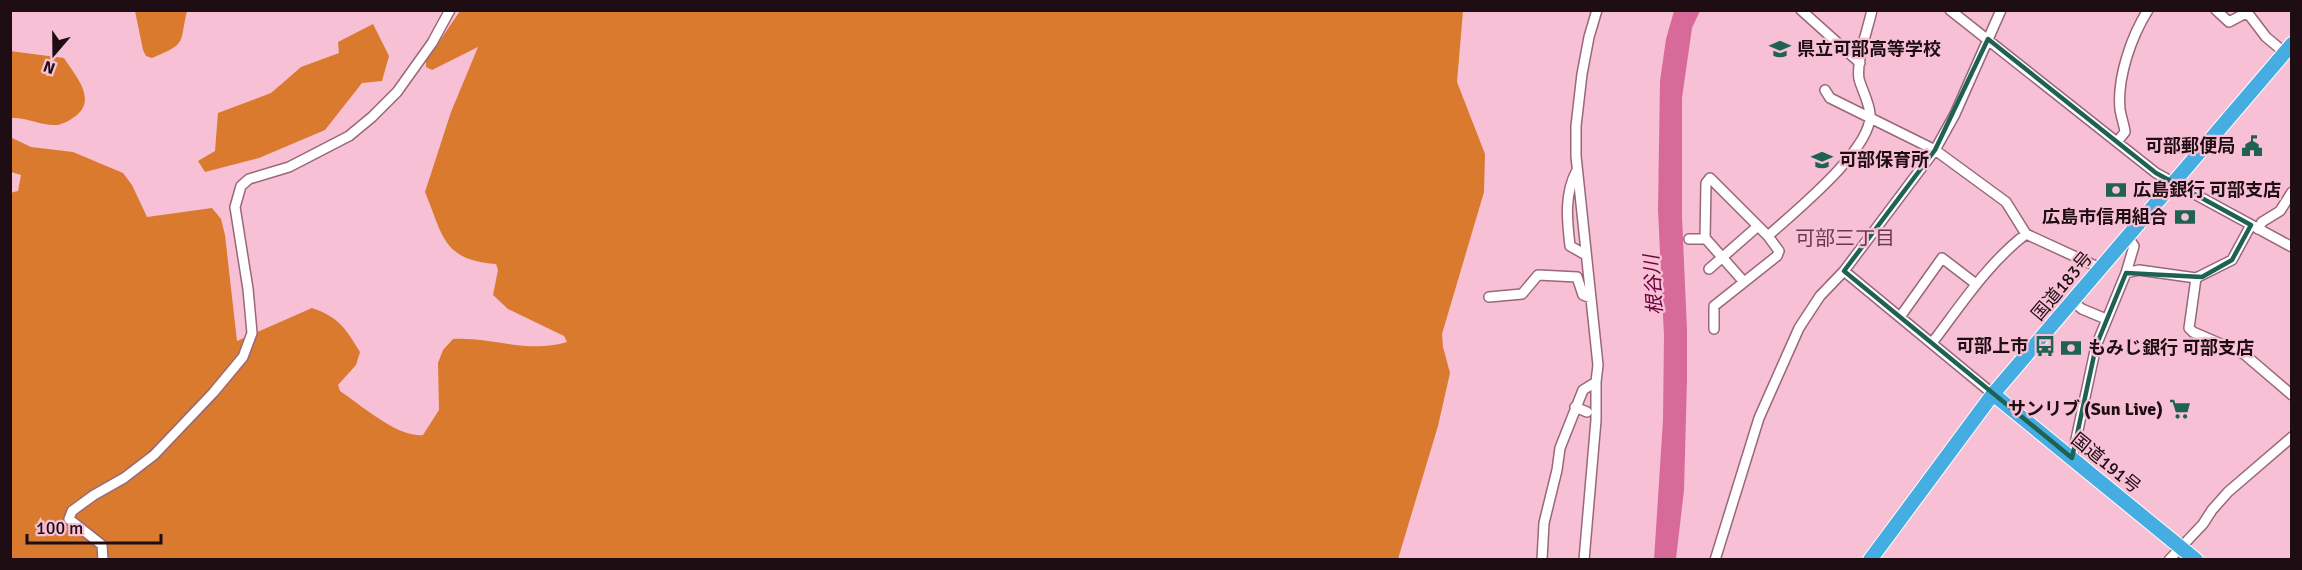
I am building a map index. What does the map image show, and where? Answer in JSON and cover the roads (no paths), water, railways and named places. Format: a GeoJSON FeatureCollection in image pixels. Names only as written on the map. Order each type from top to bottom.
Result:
{"type":"FeatureCollection","features":[{"type":"Feature","properties":{"kind":"highway","name":"国道183号"},"geometry":{"type":"LineString","coordinates":[[1870,560],[1993,394],[2288,48]]}},
{"type":"Feature","properties":{"kind":"highway","name":"国道191号"},"geometry":{"type":"LineString","coordinates":[[1993,394],[2196,560]]}},
{"type":"Feature","properties":{"kind":"street"},"geometry":{"type":"LineString","coordinates":[[104,560],[102,544],[69,519],[72,512],[154,455],[213,393],[243,357],[252,333],[248,289],[235,207],[241,186],[249,179],[289,167],[350,136],[397,92],[432,44],[450,10]]}},
{"type":"Feature","properties":{"kind":"street"},"geometry":{"type":"LineString","coordinates":[[1584,560],[1596,420],[1598,365],[1577,169],[1576,126],[1582,75],[1597,10]]}},
{"type":"Feature","properties":{"kind":"street"},"geometry":{"type":"LineString","coordinates":[[1802,10],[1860,63]]}},
{"type":"Feature","properties":{"kind":"street"},"geometry":{"type":"LineString","coordinates":[[1768,236],[1850,159],[1868,126],[1871,115],[1859,76],[1872,10]]}},
{"type":"Feature","properties":{"kind":"street"},"geometry":{"type":"LineString","coordinates":[[1950,10],[2172,183],[2292,247]]}},
{"type":"Feature","properties":{"kind":"street"},"geometry":{"type":"LineString","coordinates":[[1715,560],[1759,418],[1780,366],[1799,328],[1820,296],[1844,271],[1935,150],[1955,114],[2001,10]]}},
{"type":"Feature","properties":{"kind":"street"},"geometry":{"type":"LineString","coordinates":[[2117,142],[2125,132],[2120,109],[2122,81],[2137,31],[2148,10]]}},
{"type":"Feature","properties":{"kind":"street"},"geometry":{"type":"LineString","coordinates":[[2216,10],[2229,22],[2244,14],[2250,16],[2266,37],[2288,48]]}},
{"type":"Feature","properties":{"kind":"street"},"geometry":{"type":"LineString","coordinates":[[1826,90],[1830,98],[1935,150],[2006,202],[2026,234],[2100,268]]}},
{"type":"Feature","properties":{"kind":"street"},"geometry":{"type":"LineString","coordinates":[[1577,169],[1566,211],[1570,246],[1586,255]]}},
{"type":"Feature","properties":{"kind":"street"},"geometry":{"type":"LineString","coordinates":[[1714,329],[1714,306],[1778,256],[1779,250],[1710,178],[1706,183],[1705,239],[1744,282]]}},
{"type":"Feature","properties":{"kind":"street"},"geometry":{"type":"LineString","coordinates":[[2126,273],[2139,270],[2196,278],[2232,260],[2254,227],[2280,211],[2292,192]]}},
{"type":"Feature","properties":{"kind":"street"},"geometry":{"type":"LineString","coordinates":[[1708,269],[1758,226]]}},
{"type":"Feature","properties":{"kind":"street"},"geometry":{"type":"LineString","coordinates":[[1932,343],[1976,284],[2011,245],[2026,234]]}},
{"type":"Feature","properties":{"kind":"street"},"geometry":{"type":"LineString","coordinates":[[2072,458],[2096,346],[2126,273],[2134,246],[2127,236]]}},
{"type":"Feature","properties":{"kind":"street"},"geometry":{"type":"LineString","coordinates":[[1689,239],[1705,239]]}},
{"type":"Feature","properties":{"kind":"street"},"geometry":{"type":"LineString","coordinates":[[1900,317],[1942,258],[1976,284]]}},
{"type":"Feature","properties":{"kind":"street"},"geometry":{"type":"LineString","coordinates":[[1844,271],[1993,394]]}},
{"type":"Feature","properties":{"kind":"street"},"geometry":{"type":"LineString","coordinates":[[1489,297],[1522,294],[1538,275],[1577,277],[1583,295],[1591,298]]}},
{"type":"Feature","properties":{"kind":"street"},"geometry":{"type":"LineString","coordinates":[[2196,278],[2189,327],[2193,332],[2244,354],[2292,395]]}},
{"type":"Feature","properties":{"kind":"street"},"geometry":{"type":"LineString","coordinates":[[2072,302],[2106,319]]}},
{"type":"Feature","properties":{"kind":"street"},"geometry":{"type":"LineString","coordinates":[[1542,560],[1544,523],[1560,448],[1583,390],[1596,382]]}},
{"type":"Feature","properties":{"kind":"street"},"geometry":{"type":"LineString","coordinates":[[1575,407],[1587,412]]}},
{"type":"Feature","properties":{"kind":"street"},"geometry":{"type":"LineString","coordinates":[[2169,560],[2182,548],[2228,492],[2292,437]]}},
{"type":"Feature","properties":{"kind":"place","name":"県立可部高等学校"},"geometry":{"type":"Point","coordinates":[1780,49]}},
{"type":"Feature","properties":{"kind":"place","name":"可部郵便局"},"geometry":{"type":"Point","coordinates":[2252,146]}},
{"type":"Feature","properties":{"kind":"place","name":"可部保育所"},"geometry":{"type":"Point","coordinates":[1822,160]}},
{"type":"Feature","properties":{"kind":"place","name":"広島銀行 可部支店"},"geometry":{"type":"Point","coordinates":[2116,190]}},
{"type":"Feature","properties":{"kind":"place","name":"広島市信用組合"},"geometry":{"type":"Point","coordinates":[2185,217]}},
{"type":"Feature","properties":{"kind":"place","name":"可部上市"},"geometry":{"type":"Point","coordinates":[2045,346]}},
{"type":"Feature","properties":{"kind":"place","name":"もみじ銀行 可部支店"},"geometry":{"type":"Point","coordinates":[2071,348]}},
{"type":"Feature","properties":{"kind":"place","name":"サンリブ (Sun Live)"},"geometry":{"type":"Point","coordinates":[2180,409]}},
{"type":"Feature","properties":{"kind":"district","name":"可部三丁目"},"geometry":{"type":"Point","coordinates":[1845,238]}},
{"type":"Feature","properties":{"kind":"water label","name":"根谷川"},"geometry":{"type":"Point","coordinates":[1653,285]}}]}
